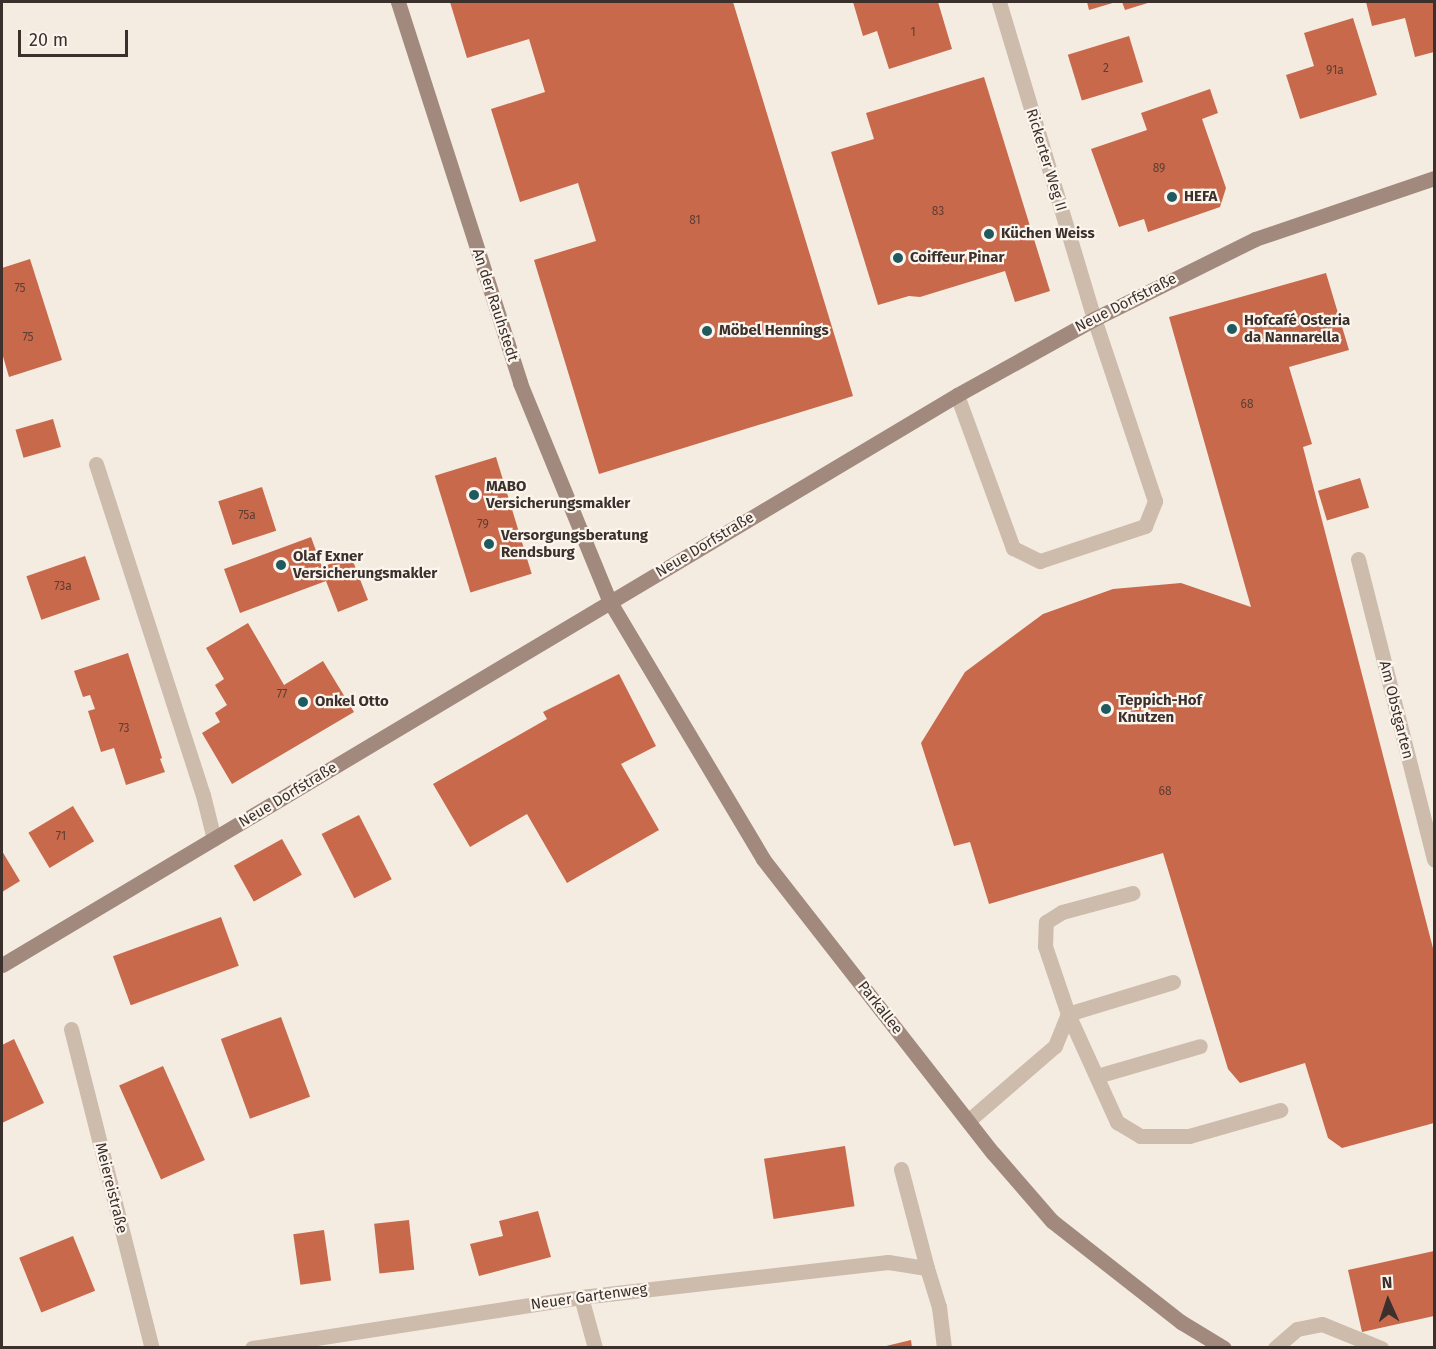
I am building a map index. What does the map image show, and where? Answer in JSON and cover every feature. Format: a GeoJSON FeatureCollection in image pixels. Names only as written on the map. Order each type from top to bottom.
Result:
{"type":"FeatureCollection","features":[{"type":"Feature","properties":{"kind":"street","name":"An der Rauhstedt"},"geometry":{"type":"LineString","coordinates":[[398,2],[520,383],[610,602]]}},
{"type":"Feature","properties":{"kind":"street","name":"Rickerter Weg II"},"geometry":{"type":"LineString","coordinates":[[957,395],[1013,548],[1040,561],[1145,526],[1155,501],[1094,319],[999,2]]}},
{"type":"Feature","properties":{"kind":"street","name":"Neue Dorfstraße"},"geometry":{"type":"LineString","coordinates":[[2,966],[957,395],[1094,319],[1255,239],[1434,178]]}},
{"type":"Feature","properties":{"kind":"street"},"geometry":{"type":"LineString","coordinates":[[96,464],[199,783],[214,838]]}},
{"type":"Feature","properties":{"kind":"street","name":"Am Obstgarten"},"geometry":{"type":"LineString","coordinates":[[1358,560],[1434,860]]}},
{"type":"Feature","properties":{"kind":"street","name":"Parkallee"},"geometry":{"type":"LineString","coordinates":[[610,602],[763,859],[968,1120],[1052,1221],[1181,1322],[1224,1347]]}},
{"type":"Feature","properties":{"kind":"street"},"geometry":{"type":"LineString","coordinates":[[1133,893],[1062,912],[1046,922],[1045,946],[1068,1014],[1118,1122],[1140,1136],[1189,1136],[1280,1110]]}},
{"type":"Feature","properties":{"kind":"street"},"geometry":{"type":"LineString","coordinates":[[1068,1014],[1173,982]]}},
{"type":"Feature","properties":{"kind":"street"},"geometry":{"type":"LineString","coordinates":[[968,1120],[1055,1046],[1068,1014]]}},
{"type":"Feature","properties":{"kind":"street","name":"Meiereistraße"},"geometry":{"type":"LineString","coordinates":[[70,1029],[152,1347]]}},
{"type":"Feature","properties":{"kind":"street"},"geometry":{"type":"LineString","coordinates":[[1097,1076],[1200,1046]]}},
{"type":"Feature","properties":{"kind":"street"},"geometry":{"type":"LineString","coordinates":[[901,1169],[939,1307],[944,1347]]}},
{"type":"Feature","properties":{"kind":"street","name":"Neuer Gartenweg"},"geometry":{"type":"LineString","coordinates":[[252,1347],[581,1297],[888,1262],[927,1268]]}},
{"type":"Feature","properties":{"kind":"street"},"geometry":{"type":"LineString","coordinates":[[581,1297],[595,1347]]}},
{"type":"Feature","properties":{"kind":"street"},"geometry":{"type":"LineString","coordinates":[[1275,1347],[1297,1329],[1322,1324],[1336,1327],[1381,1347]]}},
{"type":"Feature","properties":{"kind":"building"},"geometry":{"type":"Polygon","coordinates":[[[450,2],[733,2],[853,396],[599,474],[534,260],[596,241],[578,183],[520,202],[491,109],[545,92],[529,39],[467,58],[450,2]]]}},
{"type":"Feature","properties":{"kind":"building"},"geometry":{"type":"Polygon","coordinates":[[[853,2],[938,2],[952,49],[889,69],[877,31],[863,36],[853,2]]]}},
{"type":"Feature","properties":{"kind":"building"},"geometry":{"type":"Polygon","coordinates":[[[1087,2],[1116,2],[1089,10],[1087,2]]]}},
{"type":"Feature","properties":{"kind":"building"},"geometry":{"type":"Polygon","coordinates":[[[1122,2],[1151,2],[1125,10],[1122,2]]]}},
{"type":"Feature","properties":{"kind":"building"},"geometry":{"type":"Polygon","coordinates":[[[1366,2],[1434,2],[1434,52],[1415,57],[1405,18],[1372,26],[1366,2]]]}},
{"type":"Feature","properties":{"kind":"building"},"geometry":{"type":"Polygon","coordinates":[[[1353,18],[1377,95],[1300,119],[1286,75],[1314,66],[1304,33],[1353,18]]]}},
{"type":"Feature","properties":{"kind":"building"},"geometry":{"type":"Polygon","coordinates":[[[1129,36],[1143,82],[1082,101],[1068,55],[1129,36]]]}},
{"type":"Feature","properties":{"kind":"building"},"geometry":{"type":"Polygon","coordinates":[[[984,77],[1050,291],[1015,302],[1005,271],[920,297],[909,296],[878,305],[831,152],[874,139],[866,113],[984,77]]]}},
{"type":"Feature","properties":{"kind":"building"},"geometry":{"type":"Polygon","coordinates":[[[1210,89],[1218,113],[1202,119],[1226,188],[1220,207],[1148,232],[1144,219],[1119,227],[1091,149],[1147,130],[1141,113],[1210,89]]]}},
{"type":"Feature","properties":{"kind":"building"},"geometry":{"type":"Polygon","coordinates":[[[30,259],[62,360],[9,377],[2,353],[2,268],[30,259]]]}},
{"type":"Feature","properties":{"kind":"building"},"geometry":{"type":"Polygon","coordinates":[[[1326,273],[1349,350],[1289,367],[1312,444],[1303,447],[1434,952],[1434,1123],[1342,1148],[1328,1138],[1305,1063],[1240,1083],[1228,1069],[1163,853],[989,904],[970,842],[954,846],[921,743],[965,672],[1043,614],[1113,589],[1181,583],[1251,607],[1169,317],[1326,273]]]}},
{"type":"Feature","properties":{"kind":"building"},"geometry":{"type":"Polygon","coordinates":[[[53,419],[61,447],[24,458],[16,430],[53,419]]]}},
{"type":"Feature","properties":{"kind":"building"},"geometry":{"type":"Polygon","coordinates":[[[496,457],[532,574],[470,592],[435,476],[496,457]]]}},
{"type":"Feature","properties":{"kind":"building"},"geometry":{"type":"Polygon","coordinates":[[[1360,478],[1369,508],[1327,521],[1318,491],[1360,478]]]}},
{"type":"Feature","properties":{"kind":"building"},"geometry":{"type":"Polygon","coordinates":[[[262,487],[276,531],[232,545],[218,501],[262,487]]]}},
{"type":"Feature","properties":{"kind":"building"},"geometry":{"type":"Polygon","coordinates":[[[311,537],[322,567],[351,556],[368,600],[338,612],[326,581],[240,613],[224,569],[311,537]]]}},
{"type":"Feature","properties":{"kind":"building"},"geometry":{"type":"Polygon","coordinates":[[[85,556],[100,599],[41,620],[26,576],[85,556]]]}},
{"type":"Feature","properties":{"kind":"building"},"geometry":{"type":"Polygon","coordinates":[[[248,623],[284,685],[323,661],[354,712],[232,784],[202,733],[220,722],[215,713],[227,705],[215,685],[224,679],[206,648],[248,623]]]}},
{"type":"Feature","properties":{"kind":"building"},"geometry":{"type":"Polygon","coordinates":[[[128,653],[165,772],[126,785],[114,748],[101,752],[88,711],[95,709],[90,695],[83,697],[74,671],[128,653]]]}},
{"type":"Feature","properties":{"kind":"building"},"geometry":{"type":"Polygon","coordinates":[[[619,674],[656,746],[621,764],[659,830],[567,883],[527,814],[470,847],[433,784],[547,719],[543,712],[619,674]]]}},
{"type":"Feature","properties":{"kind":"building"},"geometry":{"type":"Polygon","coordinates":[[[73,806],[94,841],[50,868],[28,833],[73,806]]]}},
{"type":"Feature","properties":{"kind":"building"},"geometry":{"type":"Polygon","coordinates":[[[359,815],[392,879],[354,898],[322,834],[359,815]]]}},
{"type":"Feature","properties":{"kind":"building"},"geometry":{"type":"Polygon","coordinates":[[[282,839],[302,875],[254,902],[234,866],[282,839]]]}},
{"type":"Feature","properties":{"kind":"building"},"geometry":{"type":"Polygon","coordinates":[[[2,851],[20,881],[2,892],[2,851]]]}},
{"type":"Feature","properties":{"kind":"building"},"geometry":{"type":"Polygon","coordinates":[[[221,917],[239,966],[131,1005],[113,956],[221,917]]]}},
{"type":"Feature","properties":{"kind":"building"},"geometry":{"type":"Polygon","coordinates":[[[281,1017],[310,1097],[250,1119],[221,1039],[281,1017]]]}},
{"type":"Feature","properties":{"kind":"building"},"geometry":{"type":"Polygon","coordinates":[[[14,1039],[44,1103],[2,1123],[2,1045],[14,1039]]]}},
{"type":"Feature","properties":{"kind":"building"},"geometry":{"type":"Polygon","coordinates":[[[163,1066],[205,1160],[161,1180],[119,1086],[163,1066]]]}},
{"type":"Feature","properties":{"kind":"building"},"geometry":{"type":"Polygon","coordinates":[[[845,1146],[855,1206],[774,1219],[764,1159],[845,1146]]]}},
{"type":"Feature","properties":{"kind":"building"},"geometry":{"type":"Polygon","coordinates":[[[538,1211],[551,1257],[479,1276],[470,1244],[503,1236],[499,1221],[538,1211]]]}},
{"type":"Feature","properties":{"kind":"building"},"geometry":{"type":"Polygon","coordinates":[[[409,1220],[414,1270],[379,1273],[374,1224],[409,1220]]]}},
{"type":"Feature","properties":{"kind":"building"},"geometry":{"type":"Polygon","coordinates":[[[324,1230],[331,1281],[300,1285],[293,1234],[324,1230]]]}},
{"type":"Feature","properties":{"kind":"building"},"geometry":{"type":"Polygon","coordinates":[[[73,1236],[95,1291],[41,1312],[19,1258],[73,1236]]]}},
{"type":"Feature","properties":{"kind":"building"},"geometry":{"type":"Polygon","coordinates":[[[1434,1251],[1434,1316],[1362,1332],[1348,1270],[1434,1251]]]}},
{"type":"Feature","properties":{"kind":"building"},"geometry":{"type":"Polygon","coordinates":[[[911,1340],[912,1348],[882,1348],[882,1347],[911,1340]]]}},
{"type":"Feature","properties":{"kind":"place","name":"HEFA"},"geometry":{"type":"Point","coordinates":[1172,197]}},
{"type":"Feature","properties":{"kind":"place","name":"Küchen Weiss"},"geometry":{"type":"Point","coordinates":[989,234]}},
{"type":"Feature","properties":{"kind":"place","name":"Coiffeur Pinar"},"geometry":{"type":"Point","coordinates":[898,258]}},
{"type":"Feature","properties":{"kind":"place","name":"Hofcafé Osteria da Nannarella"},"geometry":{"type":"Point","coordinates":[1232,329]}},
{"type":"Feature","properties":{"kind":"place","name":"Möbel Hennings"},"geometry":{"type":"Point","coordinates":[707,331]}},
{"type":"Feature","properties":{"kind":"place","name":"MABO Versicherungsmakler"},"geometry":{"type":"Point","coordinates":[474,495]}},
{"type":"Feature","properties":{"kind":"place","name":"Versorgungsberatung Rendsburg"},"geometry":{"type":"Point","coordinates":[489,544]}},
{"type":"Feature","properties":{"kind":"place","name":"Olaf Exner Versicherungsmakler"},"geometry":{"type":"Point","coordinates":[281,565]}},
{"type":"Feature","properties":{"kind":"place","name":"Onkel Otto"},"geometry":{"type":"Point","coordinates":[303,702]}},
{"type":"Feature","properties":{"kind":"place","name":"Teppich-Hof Knutzen"},"geometry":{"type":"Point","coordinates":[1106,709]}}]}
